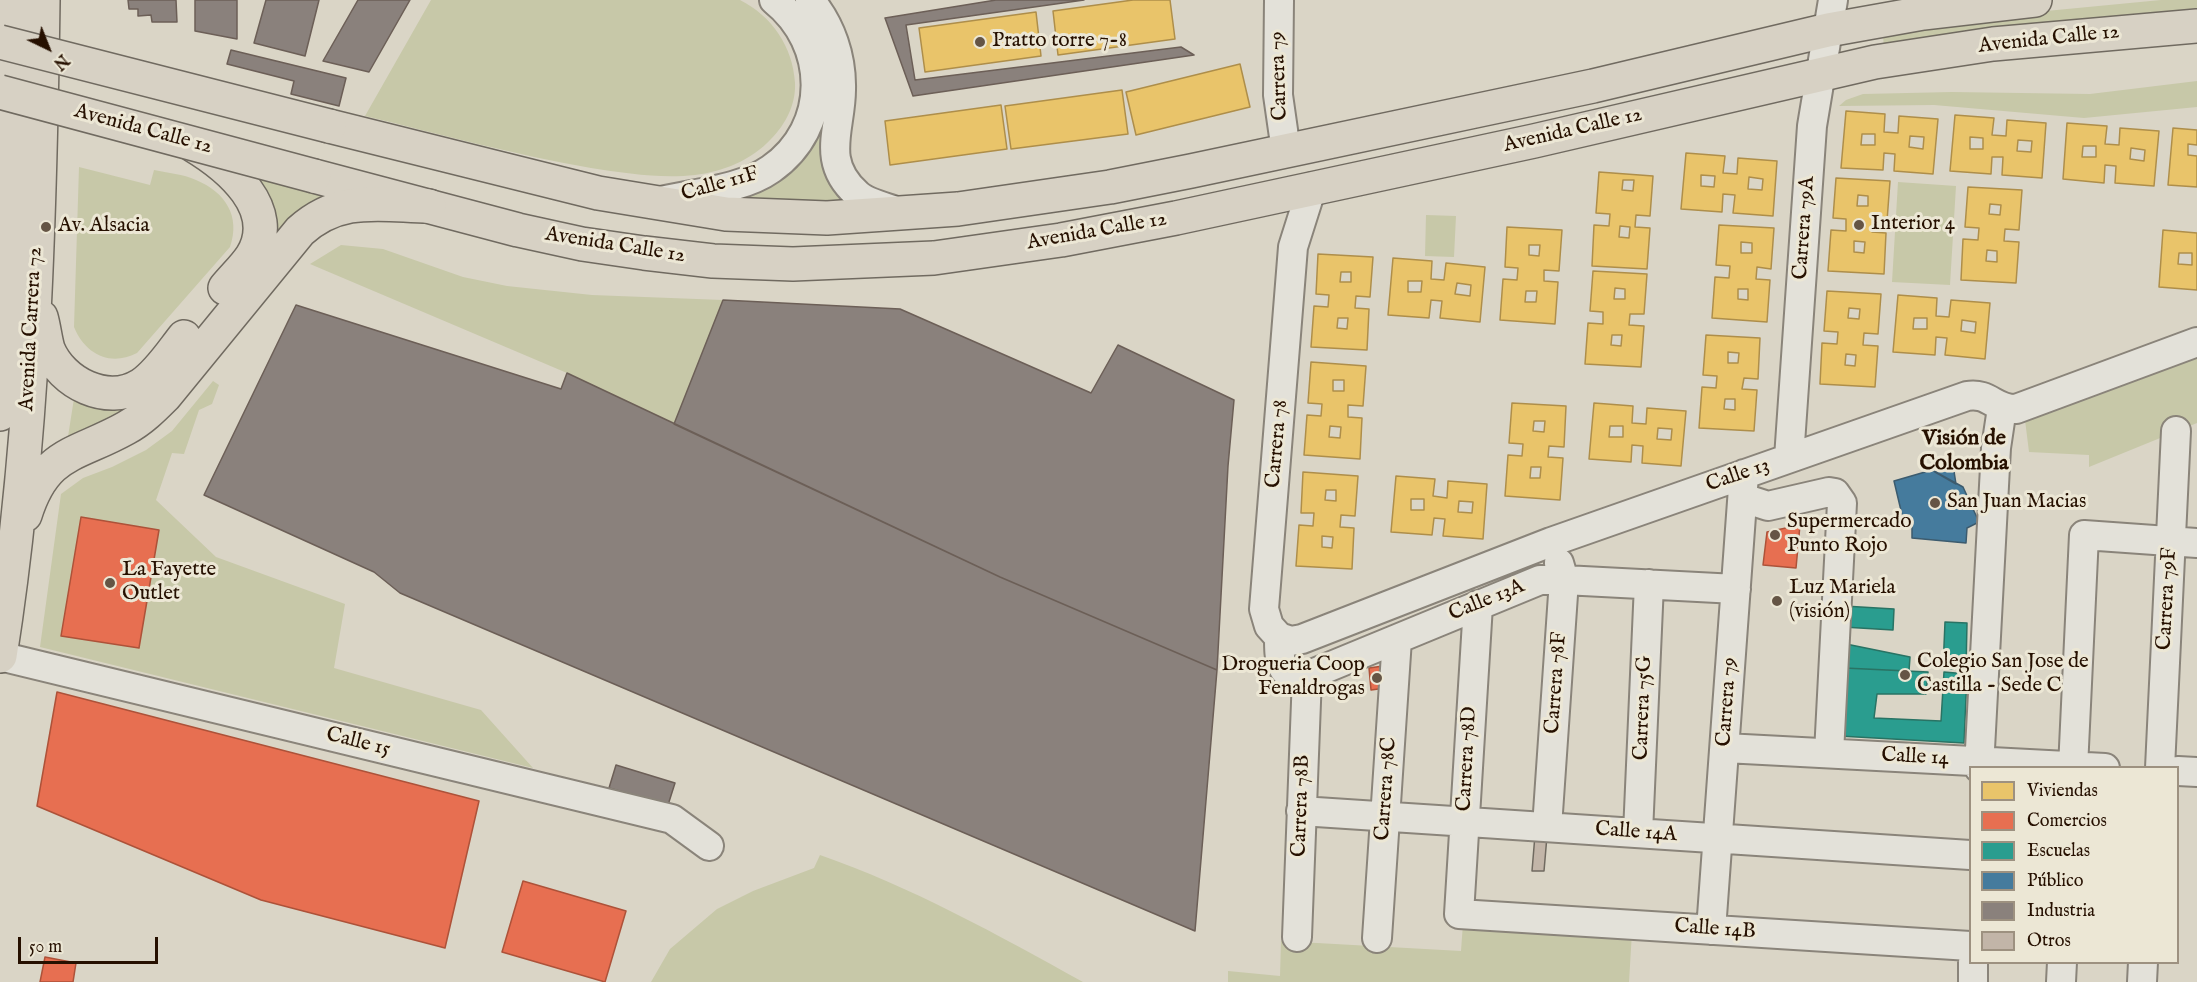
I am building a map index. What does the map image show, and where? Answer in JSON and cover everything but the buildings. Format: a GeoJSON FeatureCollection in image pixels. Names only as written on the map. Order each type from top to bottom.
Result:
{"type":"FeatureCollection","features":[{"type":"Feature","properties":{"kind":"main road","name":"Avenida Carrera 72"},"geometry":{"type":"LineString","coordinates":[[0,414],[12,214],[15,0]]}},
{"type":"Feature","properties":{"kind":"main road","name":"Avenida Carrera 72"},"geometry":{"type":"LineString","coordinates":[[0,656],[13,572],[36,293],[43,0]]}},
{"type":"Feature","properties":{"kind":"main road","name":"Avenida Calle 12"},"geometry":{"type":"LineString","coordinates":[[0,42],[536,178],[650,203],[726,214],[792,218],[958,209],[1110,187],[1593,86],[1830,15],[1923,13],[2035,0]]}},
{"type":"Feature","properties":{"kind":"main road","name":"Avenida Calle 12"},"geometry":{"type":"LineString","coordinates":[[0,92],[518,230],[582,244],[713,261],[793,264],[934,258],[1104,233],[1534,141],[1875,62],[1993,44],[2197,26]]}},
{"type":"Feature","properties":{"kind":"main road"},"geometry":{"type":"LineString","coordinates":[[14,133],[39,216]]}},
{"type":"Feature","properties":{"kind":"main road"},"geometry":{"type":"LineString","coordinates":[[36,293],[48,349],[63,371],[80,385],[99,392],[122,391],[140,385],[158,369],[253,255],[260,236],[258,214],[250,195],[236,177],[218,160],[189,142]]}},
{"type":"Feature","properties":{"kind":"main road"},"geometry":{"type":"LineString","coordinates":[[13,572],[21,525],[28,503],[48,471],[68,454],[113,435],[144,417],[165,396],[300,231],[329,210],[355,204],[429,206]]}},
{"type":"Feature","properties":{"kind":"main road"},"geometry":{"type":"LineString","coordinates":[[0,536],[20,489]]}},
{"type":"Feature","properties":{"kind":"street","name":"Calle 11F"},"geometry":{"type":"LineString","coordinates":[[650,203],[748,182],[790,153],[804,132],[812,111],[816,88],[815,66],[808,43],[799,26],[774,0]]}},
{"type":"Feature","properties":{"kind":"street"},"geometry":{"type":"LineString","coordinates":[[810,0],[831,33],[839,58],[841,91],[834,146],[838,166],[845,180],[858,196],[899,212]]}},
{"type":"Feature","properties":{"kind":"street","name":"Carrera 79"},"geometry":{"type":"LineString","coordinates":[[1279,0],[1278,95],[1286,151]]}},
{"type":"Feature","properties":{"kind":"street","name":"Carrera 79A"},"geometry":{"type":"LineString","coordinates":[[1789,459],[1812,126],[1830,15]]}},
{"type":"Feature","properties":{"kind":"street","name":"Carrera 78"},"geometry":{"type":"LineString","coordinates":[[1279,637],[1269,626],[1264,609],[1293,247],[1312,187]]}},
{"type":"Feature","properties":{"kind":"street","name":"Carrera 78"},"geometry":{"type":"LineString","coordinates":[[1270,196],[1281,211],[1289,228],[1293,247]]}},
{"type":"Feature","properties":{"kind":"street"},"geometry":{"type":"LineString","coordinates":[[1979,764],[1996,448],[2002,408],[2016,409],[2028,406],[2197,342]]}},
{"type":"Feature","properties":{"kind":"street","name":"Calle 13"},"geometry":{"type":"LineString","coordinates":[[1279,637],[1291,641],[1302,639],[1551,542],[1743,486],[1789,459],[1967,396],[1982,395],[2002,408]]}},
{"type":"Feature","properties":{"kind":"street","name":"Carrera 79F"},"geometry":{"type":"LineString","coordinates":[[2160,766],[2184,543],[2176,431]]}},
{"type":"Feature","properties":{"kind":"street"},"geometry":{"type":"LineString","coordinates":[[1743,486],[1768,506],[1829,492],[1835,493],[1842,503],[1829,753]]}},
{"type":"Feature","properties":{"kind":"street","name":"Carrera 79"},"geometry":{"type":"LineString","coordinates":[[1712,930],[1743,486]]}},
{"type":"Feature","properties":{"kind":"street"},"geometry":{"type":"LineString","coordinates":[[2073,766],[2084,535],[2184,543]]}},
{"type":"Feature","properties":{"kind":"street","name":"Carrera 78F"},"geometry":{"type":"LineString","coordinates":[[1547,827],[1564,580],[1551,542]]}},
{"type":"Feature","properties":{"kind":"street","name":"Calle 13A"},"geometry":{"type":"LineString","coordinates":[[1307,676],[1540,580],[1736,589]]}},
{"type":"Feature","properties":{"kind":"street","name":"Carrera 75G"},"geometry":{"type":"LineString","coordinates":[[1638,833],[1649,584]]}},
{"type":"Feature","properties":{"kind":"street","name":"Carrera 78D"},"geometry":{"type":"LineString","coordinates":[[1459,914],[1478,604]]}},
{"type":"Feature","properties":{"kind":"street"},"geometry":{"type":"LineString","coordinates":[[1279,637],[1279,657],[1286,672],[1295,677],[1307,676]]}},
{"type":"Feature","properties":{"kind":"street","name":"Carrera 78C"},"geometry":{"type":"LineString","coordinates":[[1377,938],[1397,639]]}},
{"type":"Feature","properties":{"kind":"street","name":"Calle 15"},"geometry":{"type":"LineString","coordinates":[[0,656],[672,819],[710,846]]}},
{"type":"Feature","properties":{"kind":"street","name":"Carrera 78B"},"geometry":{"type":"LineString","coordinates":[[1297,937],[1307,676]]}},
{"type":"Feature","properties":{"kind":"street","name":"Calle 14"},"geometry":{"type":"LineString","coordinates":[[1725,747],[2042,766]]}},
{"type":"Feature","properties":{"kind":"street"},"geometry":{"type":"LineString","coordinates":[[2179,771],[2197,772]]}},
{"type":"Feature","properties":{"kind":"street","name":"Calle 14A"},"geometry":{"type":"LineString","coordinates":[[1302,811],[1969,855]]}},
{"type":"Feature","properties":{"kind":"street","name":"Calle 14B"},"geometry":{"type":"LineString","coordinates":[[1459,914],[1969,946]]}},
{"type":"Feature","properties":{"kind":"street"},"geometry":{"type":"LineString","coordinates":[[1973,964],[1973,982]]}},
{"type":"Feature","properties":{"kind":"street"},"geometry":{"type":"LineString","coordinates":[[2061,982],[2062,964]]}},
{"type":"Feature","properties":{"kind":"street"},"geometry":{"type":"LineString","coordinates":[[2142,982],[2143,964]]}},
{"type":"Feature","properties":{"kind":"green space"},"geometry":{"type":"Polygon","coordinates":[[[431,0],[740,0],[771,24],[785,45],[795,83],[792,106],[776,133],[746,159],[726,168],[682,176],[656,176],[563,163],[365,116],[431,0]]]}},
{"type":"Feature","properties":{"kind":"green space"},"geometry":{"type":"Polygon","coordinates":[[[786,0],[799,0],[849,202],[720,199],[814,124],[786,0]]]}},
{"type":"Feature","properties":{"kind":"green space"},"geometry":{"type":"Polygon","coordinates":[[[2161,0],[2197,0],[2197,16],[1884,53],[1883,32],[1994,16],[2161,0]]]}},
{"type":"Feature","properties":{"kind":"green space"},"geometry":{"type":"Polygon","coordinates":[[[2197,81],[2197,107],[2084,118],[1934,105],[1839,106],[1846,100],[1863,94],[1952,92],[2090,94],[2197,81]]]}},
{"type":"Feature","properties":{"kind":"green space"},"geometry":{"type":"Polygon","coordinates":[[[79,167],[150,185],[154,170],[186,176],[215,191],[228,206],[232,215],[233,236],[230,247],[137,353],[127,357],[108,358],[92,351],[74,327],[79,167]]]}},
{"type":"Feature","properties":{"kind":"green space"},"geometry":{"type":"Polygon","coordinates":[[[247,175],[337,196],[154,394],[67,443],[75,392],[154,382],[259,258],[247,175]]]}},
{"type":"Feature","properties":{"kind":"green space"},"geometry":{"type":"Polygon","coordinates":[[[1898,182],[1956,186],[1950,285],[1892,282],[1898,182]]]}},
{"type":"Feature","properties":{"kind":"green space"},"geometry":{"type":"Polygon","coordinates":[[[1426,215],[1456,216],[1454,257],[1425,256],[1426,215]]]}},
{"type":"Feature","properties":{"kind":"green space"},"geometry":{"type":"Polygon","coordinates":[[[341,245],[383,249],[463,277],[507,286],[592,295],[723,300],[674,424],[567,373],[310,264],[341,245]]]}},
{"type":"Feature","properties":{"kind":"green space"},"geometry":{"type":"Polygon","coordinates":[[[2197,357],[2197,423],[2089,467],[2089,455],[2029,452],[2025,420],[2197,357]]]}},
{"type":"Feature","properties":{"kind":"green space"},"geometry":{"type":"Polygon","coordinates":[[[213,381],[219,385],[212,404],[199,410],[184,454],[172,453],[156,500],[216,557],[345,604],[334,668],[481,710],[533,768],[40,647],[61,494],[83,478],[146,450],[172,431],[213,381]]]}},
{"type":"Feature","properties":{"kind":"green space"},"geometry":{"type":"Polygon","coordinates":[[[820,855],[921,897],[1083,982],[651,982],[670,949],[717,909],[753,891],[814,868],[820,855]]]}},
{"type":"Feature","properties":{"kind":"green space"},"geometry":{"type":"Polygon","coordinates":[[[1463,923],[1632,932],[1629,982],[1228,982],[1228,971],[1280,976],[1281,941],[1461,951],[1463,923]]]}},
{"type":"Feature","properties":{"kind":"place","name":"Pratto torre 7-8"},"geometry":{"type":"Point","coordinates":[980,42]}},
{"type":"Feature","properties":{"kind":"place","name":"Interior 4"},"geometry":{"type":"Point","coordinates":[1859,225]}},
{"type":"Feature","properties":{"kind":"place","name":"Av. Alsacia"},"geometry":{"type":"Point","coordinates":[46,227]}},
{"type":"Feature","properties":{"kind":"place","name":"San Juan Macias"},"geometry":{"type":"Point","coordinates":[1935,503]}},
{"type":"Feature","properties":{"kind":"place","name":"Supermercado Punto Rojo"},"geometry":{"type":"Point","coordinates":[1775,535]}},
{"type":"Feature","properties":{"kind":"place","name":"La Fayette Outlet"},"geometry":{"type":"Point","coordinates":[110,583]}},
{"type":"Feature","properties":{"kind":"place","name":"Luz Mariela (visión)"},"geometry":{"type":"Point","coordinates":[1777,601]}},
{"type":"Feature","properties":{"kind":"place","name":"Colegio San Jose de Castilla - Sede C"},"geometry":{"type":"Point","coordinates":[1905,675]}},
{"type":"Feature","properties":{"kind":"place","name":"Drogueria Coop Fenaldrogas"},"geometry":{"type":"Point","coordinates":[1377,678]}},
{"type":"Feature","properties":{"kind":"district","name":"Visión de Colombia"},"geometry":{"type":"Point","coordinates":[1964,452]}}]}
